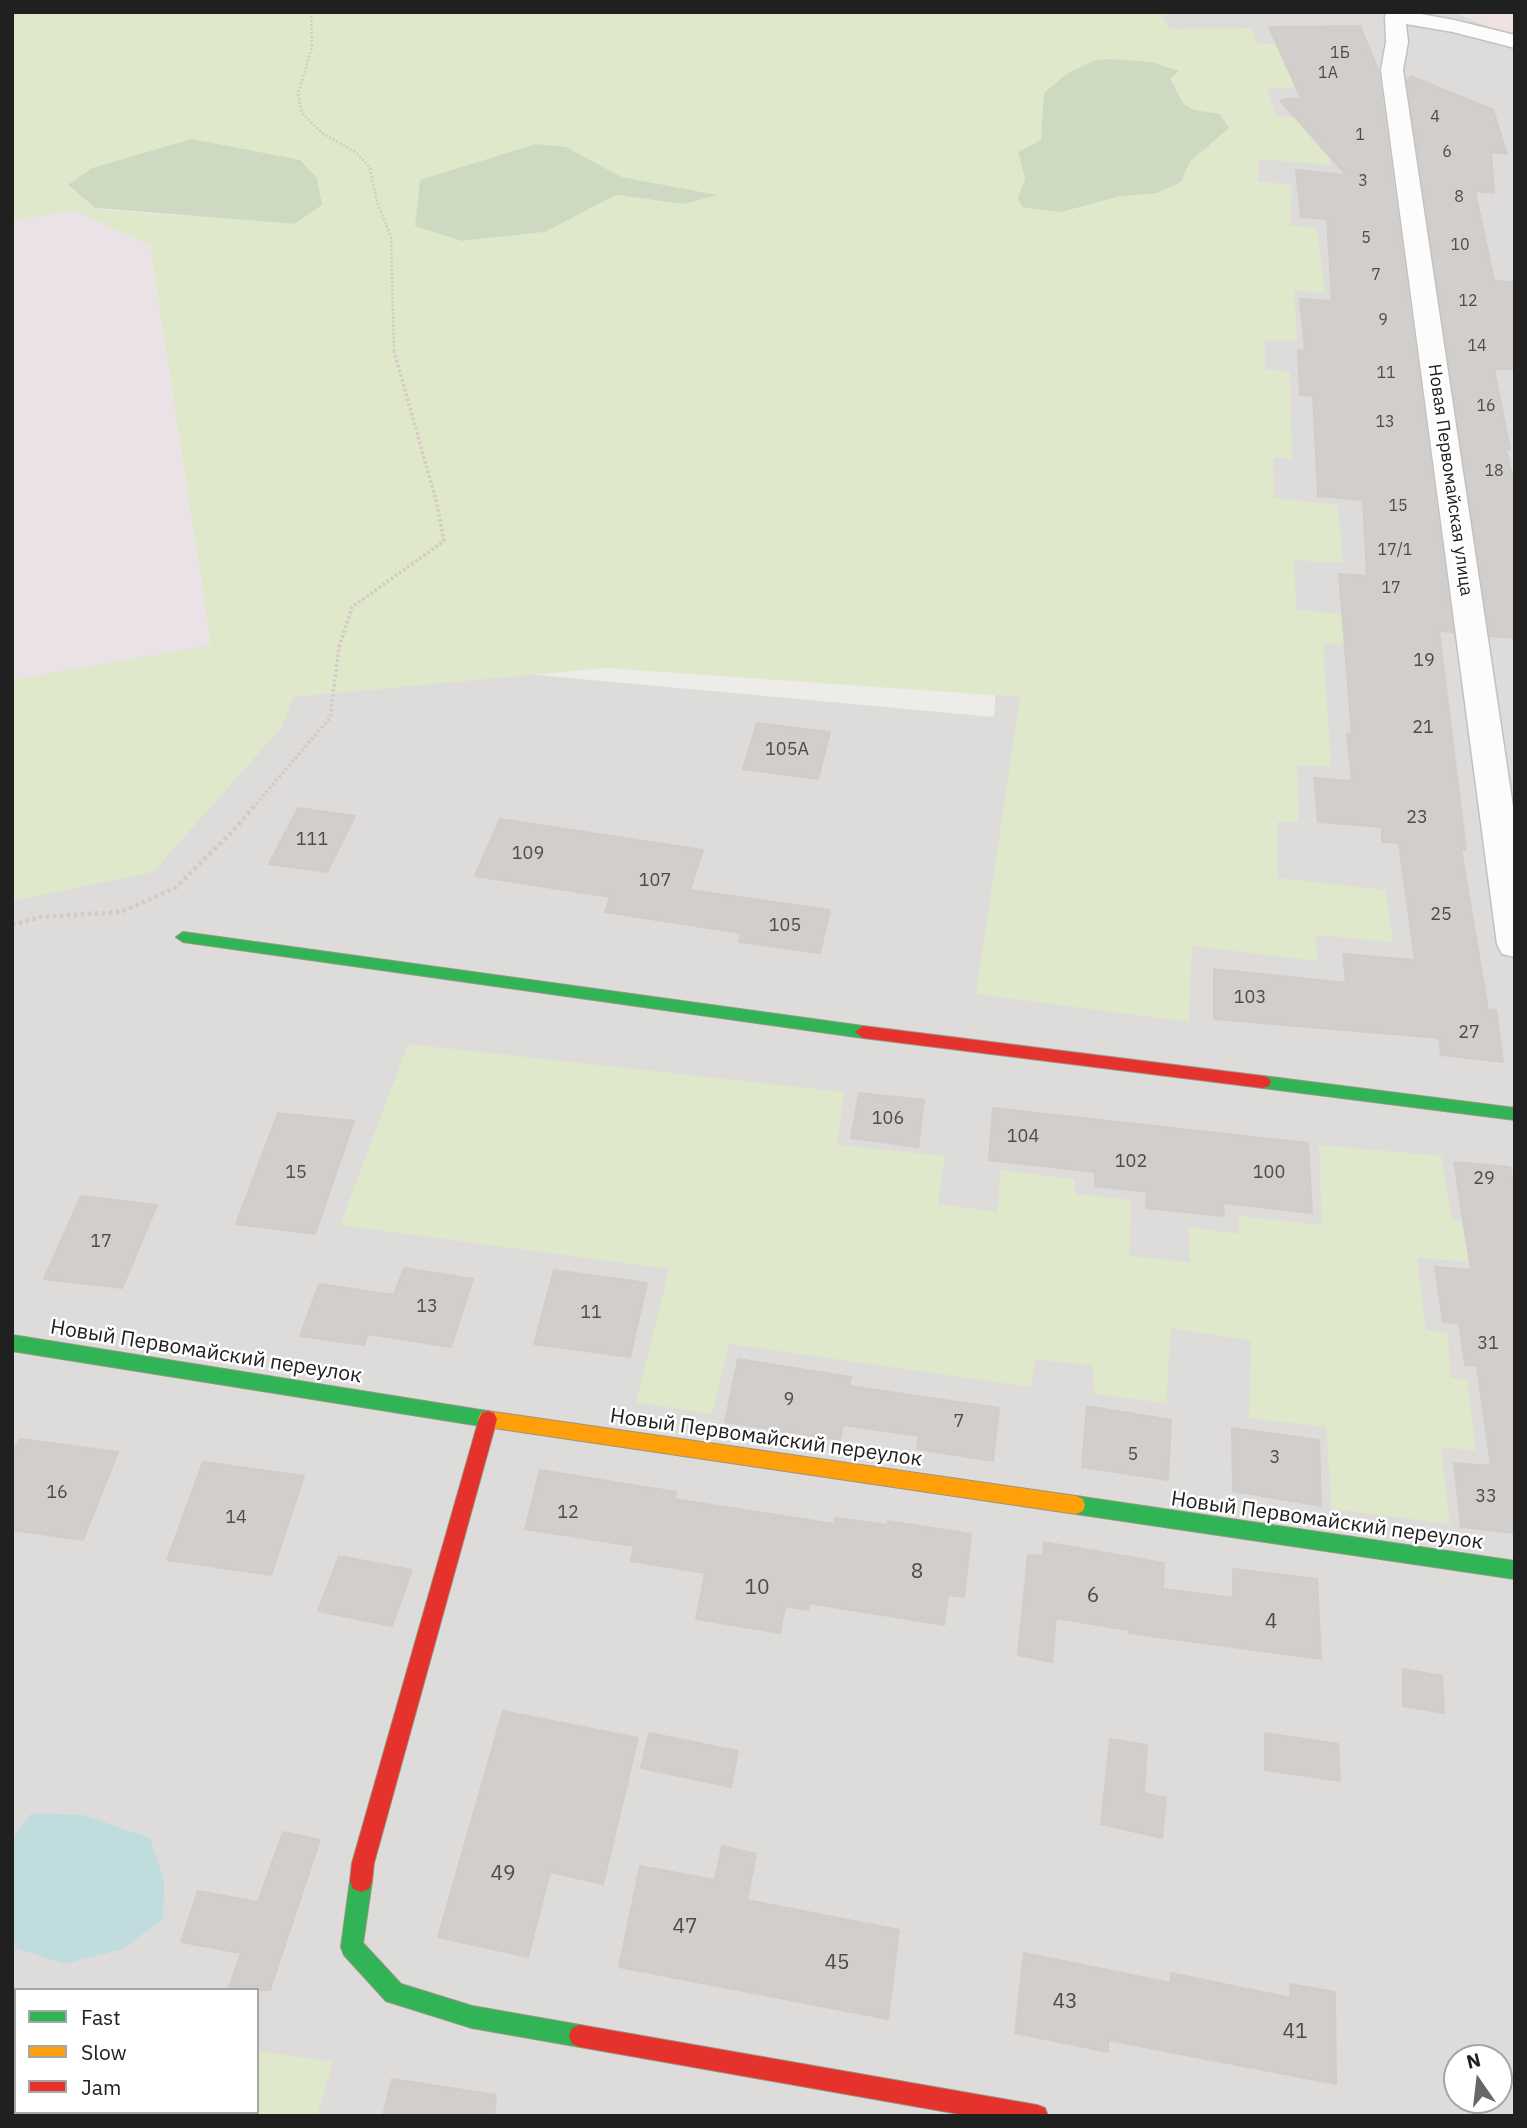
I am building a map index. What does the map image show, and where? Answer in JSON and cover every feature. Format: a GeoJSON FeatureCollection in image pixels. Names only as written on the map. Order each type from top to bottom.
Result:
{"type":"FeatureCollection","features":[{"type":"Feature","properties":{"kind":"street","name":"Новая Первомайская улица"},"geometry":{"type":"LineString","coordinates":[[1515,42],[1454,26],[1395,16],[1397,42],[1392,70],[1515,944]]}},
{"type":"Feature","properties":{"kind":"street"},"geometry":{"type":"LineString","coordinates":[[183,937],[857,1031],[1515,1114]]}},
{"type":"Feature","properties":{"kind":"street","name":"Новый Первомайский переулок"},"geometry":{"type":"LineString","coordinates":[[12,1343],[488,1419],[1515,1570]]}},
{"type":"Feature","properties":{"kind":"street"},"geometry":{"type":"LineString","coordinates":[[488,1419],[363,1863],[352,1947],[394,1993],[472,2017],[1037,2116]]}},
{"type":"Feature","properties":{"kind":"path"},"geometry":{"type":"LineString","coordinates":[[12,925],[40,917],[121,912],[175,888],[233,831],[330,718],[339,647],[352,607],[444,541],[437,504],[393,345],[391,237],[377,202],[370,168],[357,153],[322,133],[302,113],[298,94],[312,47],[311,12]]}},
{"type":"Feature","properties":{"kind":"shaded area"},"geometry":{"type":"Polygon","coordinates":[[[1094,12],[1454,12],[1515,37],[1515,2116],[12,2116],[12,680],[211,645],[994,717],[1031,124],[1094,12]]]}},
{"type":"Feature","properties":{"kind":"shaded area"},"geometry":{"type":"Polygon","coordinates":[[[1454,12],[1515,12],[1515,37],[1454,12]]]}},
{"type":"Feature","properties":{"kind":"shaded area"},"geometry":{"type":"Polygon","coordinates":[[[75,211],[150,246],[211,645],[12,680],[12,220],[75,211]]]}},
{"type":"Feature","properties":{"kind":"green space"},"geometry":{"type":"Polygon","coordinates":[[[12,12],[1161,12],[1169,29],[1251,28],[1257,44],[1277,44],[1298,87],[1267,88],[1276,116],[1324,119],[1331,165],[1259,159],[1258,181],[1292,185],[1290,226],[1317,228],[1325,293],[1294,290],[1297,341],[1265,340],[1265,369],[1290,372],[1292,459],[1273,458],[1274,498],[1338,505],[1343,563],[1294,560],[1296,609],[1378,618],[1379,647],[1323,643],[1331,767],[1297,765],[1299,822],[1277,822],[1277,878],[1386,890],[1393,942],[1315,935],[1318,961],[1192,946],[1189,1022],[976,994],[1020,697],[605,668],[293,697],[282,727],[153,872],[12,901],[12,680],[211,645],[150,246],[75,211],[12,220],[12,12]],[[1109,59],[1044,93],[1041,140],[1018,152],[1025,179],[1018,198],[1022,207],[1061,212],[1120,196],[1157,193],[1180,182],[1190,161],[1210,146],[1220,114],[1193,110],[1183,103],[1170,79],[1178,71],[1151,62],[1109,59]],[[566,147],[462,241],[545,232],[616,195],[684,204],[715,195],[622,177],[566,147]],[[93,168],[69,186],[95,209],[295,224],[322,205],[93,168]]]}},
{"type":"Feature","properties":{"kind":"green space"},"geometry":{"type":"Polygon","coordinates":[[[1109,59],[1151,62],[1179,71],[1170,79],[1183,103],[1193,110],[1220,114],[1229,128],[1190,161],[1181,182],[1157,193],[1120,196],[1061,212],[1022,207],[1018,198],[1025,179],[1018,152],[1041,140],[1044,93],[1068,73],[1094,61],[1109,59]]]}},
{"type":"Feature","properties":{"kind":"green space"},"geometry":{"type":"Polygon","coordinates":[[[192,139],[300,160],[317,178],[322,205],[295,224],[95,208],[68,185],[92,168],[192,139]]]}},
{"type":"Feature","properties":{"kind":"green space"},"geometry":{"type":"Polygon","coordinates":[[[536,144],[566,147],[622,177],[717,195],[684,204],[616,195],[545,232],[462,241],[415,226],[420,180],[536,144]]]}},
{"type":"Feature","properties":{"kind":"green space"},"geometry":{"type":"Polygon","coordinates":[[[408,1044],[844,1092],[837,1145],[945,1156],[938,1204],[998,1212],[1000,1170],[1074,1179],[1076,1194],[1131,1200],[1129,1256],[1190,1262],[1189,1227],[1239,1234],[1239,1216],[1322,1225],[1319,1145],[1441,1156],[1452,1220],[1469,1222],[1472,1262],[1417,1258],[1426,1330],[1448,1333],[1450,1378],[1467,1380],[1476,1450],[1441,1448],[1450,1524],[1332,1509],[1326,1427],[1249,1418],[1251,1341],[1171,1328],[1166,1403],[1094,1394],[1093,1366],[1035,1359],[1031,1387],[729,1344],[712,1414],[636,1402],[669,1269],[340,1225],[408,1044]]]}},
{"type":"Feature","properties":{"kind":"green space"},"geometry":{"type":"Polygon","coordinates":[[[12,2006],[14,2114],[259,2114],[259,2051],[333,2062],[317,2116],[12,2116],[12,2006]]]}},
{"type":"Feature","properties":{"kind":"water"},"geometry":{"type":"Polygon","coordinates":[[[32,1813],[83,1815],[150,1838],[164,1881],[163,1919],[123,1949],[64,1964],[18,1949],[12,1942],[12,1838],[32,1813]]]}},
{"type":"Feature","properties":{"kind":"building"},"geometry":{"type":"Polygon","coordinates":[[[1360,26],[1378,70],[1453,632],[1439,631],[1466,850],[1461,849],[1488,1009],[1496,1010],[1503,1062],[1441,1055],[1439,1038],[1214,1019],[1214,969],[1346,983],[1343,954],[1415,960],[1399,843],[1382,842],[1382,827],[1318,822],[1314,778],[1352,781],[1347,734],[1352,734],[1339,574],[1367,576],[1363,500],[1318,496],[1313,396],[1300,395],[1298,350],[1305,351],[1300,299],[1332,301],[1327,219],[1301,217],[1296,170],[1346,175],[1280,100],[1301,98],[1269,27],[1360,26]]]}},
{"type":"Feature","properties":{"kind":"building"},"geometry":{"type":"Polygon","coordinates":[[[1411,76],[1493,110],[1507,154],[1491,152],[1494,193],[1475,191],[1494,281],[1515,282],[1515,369],[1494,369],[1515,490],[1515,638],[1490,636],[1407,80],[1411,76]]]}},
{"type":"Feature","properties":{"kind":"building"},"geometry":{"type":"Polygon","coordinates":[[[757,723],[830,732],[818,779],[743,769],[757,723]]]}},
{"type":"Feature","properties":{"kind":"building"},"geometry":{"type":"Polygon","coordinates":[[[298,808],[355,816],[327,872],[269,864],[298,808]]]}},
{"type":"Feature","properties":{"kind":"building"},"geometry":{"type":"Polygon","coordinates":[[[500,819],[703,850],[690,890],[830,910],[820,953],[739,942],[741,933],[605,912],[610,897],[475,876],[500,819]]]}},
{"type":"Feature","properties":{"kind":"building"},"geometry":{"type":"Polygon","coordinates":[[[859,1093],[924,1100],[918,1147],[851,1138],[859,1093]]]}},
{"type":"Feature","properties":{"kind":"building"},"geometry":{"type":"Polygon","coordinates":[[[993,1108],[1308,1143],[1312,1213],[1223,1203],[1224,1216],[1146,1208],[1147,1192],[1095,1186],[1095,1172],[989,1160],[993,1108]]]}},
{"type":"Feature","properties":{"kind":"building"},"geometry":{"type":"Polygon","coordinates":[[[278,1113],[354,1121],[315,1234],[236,1224],[278,1113]]]}},
{"type":"Feature","properties":{"kind":"building"},"geometry":{"type":"Polygon","coordinates":[[[1454,1162],[1510,1167],[1515,1192],[1515,1533],[1461,1527],[1454,1463],[1491,1466],[1477,1366],[1465,1365],[1459,1323],[1443,1322],[1435,1267],[1471,1270],[1454,1162]]]}},
{"type":"Feature","properties":{"kind":"building"},"geometry":{"type":"Polygon","coordinates":[[[81,1196],[157,1205],[122,1288],[44,1279],[81,1196]]]}},
{"type":"Feature","properties":{"kind":"building"},"geometry":{"type":"Polygon","coordinates":[[[404,1268],[473,1279],[451,1347],[368,1334],[364,1345],[300,1336],[319,1284],[394,1295],[404,1268]]]}},
{"type":"Feature","properties":{"kind":"building"},"geometry":{"type":"Polygon","coordinates":[[[554,1270],[647,1283],[630,1357],[534,1344],[554,1270]]]}},
{"type":"Feature","properties":{"kind":"building"},"geometry":{"type":"Polygon","coordinates":[[[738,1359],[851,1377],[849,1386],[999,1408],[993,1461],[917,1449],[919,1436],[843,1425],[840,1440],[725,1422],[738,1359]]]}},
{"type":"Feature","properties":{"kind":"building"},"geometry":{"type":"Polygon","coordinates":[[[1087,1406],[1171,1420],[1168,1480],[1082,1467],[1087,1406]]]}},
{"type":"Feature","properties":{"kind":"building"},"geometry":{"type":"Polygon","coordinates":[[[1232,1428],[1319,1440],[1321,1506],[1233,1491],[1232,1428]]]}},
{"type":"Feature","properties":{"kind":"building"},"geometry":{"type":"Polygon","coordinates":[[[20,1439],[118,1452],[83,1540],[12,1530],[12,1455],[20,1439]]]}},
{"type":"Feature","properties":{"kind":"building"},"geometry":{"type":"Polygon","coordinates":[[[203,1462],[304,1476],[271,1575],[167,1560],[203,1462]]]}},
{"type":"Feature","properties":{"kind":"building"},"geometry":{"type":"Polygon","coordinates":[[[540,1470],[676,1492],[674,1499],[834,1524],[835,1518],[888,1525],[888,1521],[971,1534],[964,1597],[948,1595],[944,1625],[809,1603],[808,1610],[785,1606],[780,1633],[696,1619],[705,1573],[631,1561],[634,1546],[525,1529],[540,1470]]]}},
{"type":"Feature","properties":{"kind":"building"},"geometry":{"type":"Polygon","coordinates":[[[1044,1542],[1164,1563],[1163,1589],[1233,1598],[1233,1569],[1317,1579],[1321,1659],[1129,1633],[1129,1630],[1056,1618],[1052,1662],[1018,1655],[1028,1555],[1043,1556],[1044,1542]]]}},
{"type":"Feature","properties":{"kind":"building"},"geometry":{"type":"Polygon","coordinates":[[[339,1556],[412,1570],[392,1626],[318,1611],[339,1556]]]}},
{"type":"Feature","properties":{"kind":"building"},"geometry":{"type":"Polygon","coordinates":[[[1403,1669],[1442,1676],[1444,1713],[1403,1706],[1403,1669]]]}},
{"type":"Feature","properties":{"kind":"building"},"geometry":{"type":"Polygon","coordinates":[[[503,1711],[638,1738],[603,1884],[550,1872],[528,1957],[438,1937],[503,1711]]]}},
{"type":"Feature","properties":{"kind":"building"},"geometry":{"type":"Polygon","coordinates":[[[649,1733],[738,1751],[731,1787],[641,1768],[649,1733]]]}},
{"type":"Feature","properties":{"kind":"building"},"geometry":{"type":"Polygon","coordinates":[[[1265,1733],[1338,1744],[1340,1781],[1265,1770],[1265,1733]]]}},
{"type":"Feature","properties":{"kind":"building"},"geometry":{"type":"Polygon","coordinates":[[[1110,1739],[1147,1745],[1144,1793],[1166,1798],[1162,1838],[1101,1824],[1110,1739]]]}},
{"type":"Feature","properties":{"kind":"building"},"geometry":{"type":"Polygon","coordinates":[[[283,1832],[320,1840],[270,1990],[229,1988],[241,1953],[181,1942],[198,1891],[258,1902],[283,1832]]]}},
{"type":"Feature","properties":{"kind":"building"},"geometry":{"type":"Polygon","coordinates":[[[722,1846],[756,1854],[747,1900],[899,1930],[888,2019],[619,1967],[640,1866],[715,1880],[722,1846]]]}},
{"type":"Feature","properties":{"kind":"building"},"geometry":{"type":"Polygon","coordinates":[[[1024,1953],[1171,1983],[1171,1973],[1291,1998],[1290,1984],[1335,1992],[1336,2084],[1108,2040],[1108,2052],[1015,2033],[1024,1953]]]}},
{"type":"Feature","properties":{"kind":"building"},"geometry":{"type":"Polygon","coordinates":[[[392,2079],[496,2095],[494,2116],[383,2116],[392,2079]]]}},
{"type":"Feature","properties":{"kind":"traffic: fast"},"geometry":{"type":"LineString","coordinates":[[183,937],[863,1032]]}},
{"type":"Feature","properties":{"kind":"traffic: fast"},"geometry":{"type":"LineString","coordinates":[[1263,1082],[1515,1114]]}},
{"type":"Feature","properties":{"kind":"traffic: fast"},"geometry":{"type":"LineString","coordinates":[[12,1343],[487,1419]]}},
{"type":"Feature","properties":{"kind":"traffic: fast"},"geometry":{"type":"LineString","coordinates":[[1076,1505],[1515,1570]]}},
{"type":"Feature","properties":{"kind":"traffic: fast"},"geometry":{"type":"LineString","coordinates":[[361,1881],[352,1947],[394,1993],[472,2017],[580,2036]]}},
{"type":"Feature","properties":{"kind":"traffic: slow"},"geometry":{"type":"LineString","coordinates":[[487,1419],[1076,1505]]}},
{"type":"Feature","properties":{"kind":"traffic: jam"},"geometry":{"type":"LineString","coordinates":[[863,1032],[1263,1082]]}},
{"type":"Feature","properties":{"kind":"traffic: jam"},"geometry":{"type":"LineString","coordinates":[[361,1881],[363,1863],[488,1419]]}},
{"type":"Feature","properties":{"kind":"traffic: jam"},"geometry":{"type":"LineString","coordinates":[[580,2036],[1037,2116]]}}]}
